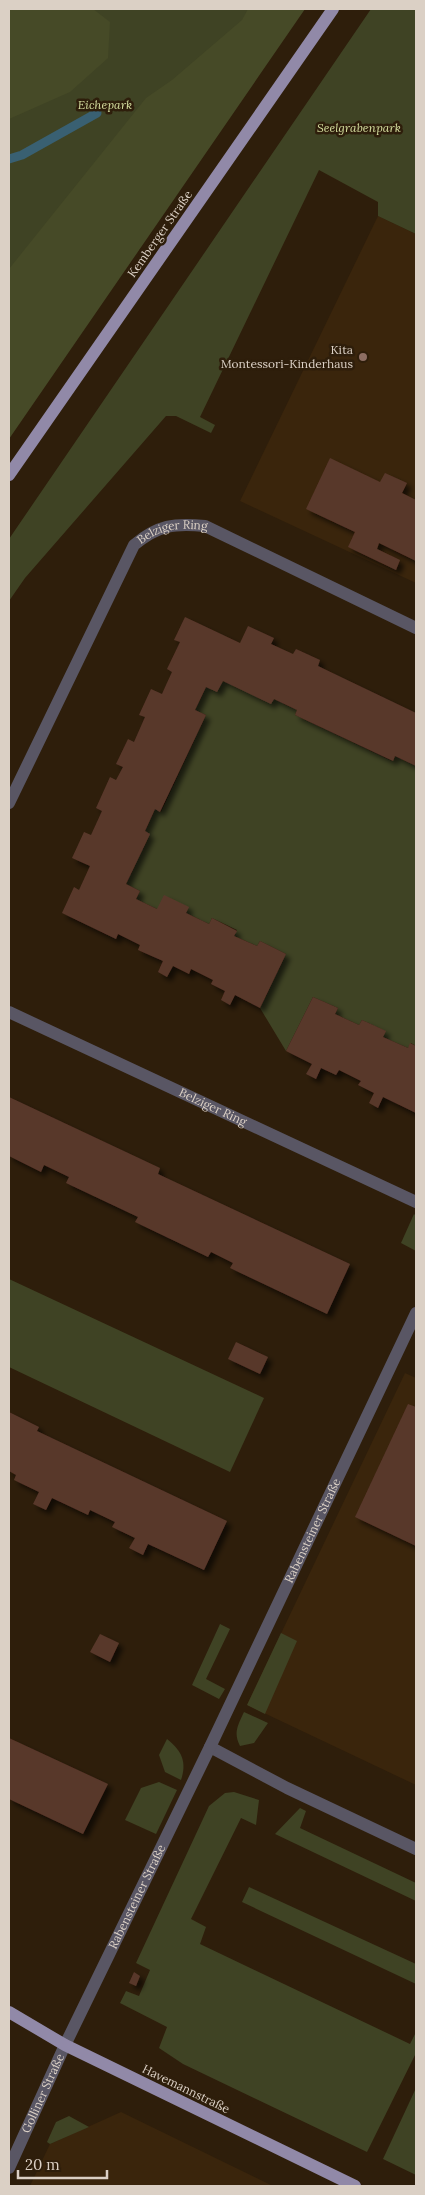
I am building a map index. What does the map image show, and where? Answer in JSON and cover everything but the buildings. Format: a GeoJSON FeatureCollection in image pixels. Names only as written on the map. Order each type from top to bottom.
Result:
{"type":"FeatureCollection","features":[{"type":"Feature","properties":{"kind":"main road","name":"Kemberger Straße"},"geometry":{"type":"LineString","coordinates":[[9,475],[333,9]]}},
{"type":"Feature","properties":{"kind":"main road","name":"Havemannstraße"},"geometry":{"type":"LineString","coordinates":[[9,2012],[65,2046],[355,2186]]}},
{"type":"Feature","properties":{"kind":"street","name":"Belziger Ring"},"geometry":{"type":"LineString","coordinates":[[9,803],[134,546],[151,531],[187,524],[204,526],[416,628]]}},
{"type":"Feature","properties":{"kind":"street","name":"Belziger Ring"},"geometry":{"type":"LineString","coordinates":[[9,1012],[416,1202]]}},
{"type":"Feature","properties":{"kind":"street","name":"Rabensteiner Straße"},"geometry":{"type":"LineString","coordinates":[[65,2046],[416,1314]]}},
{"type":"Feature","properties":{"kind":"street"},"geometry":{"type":"LineString","coordinates":[[210,1747],[287,1788],[416,1848]]}},
{"type":"Feature","properties":{"kind":"street","name":"Golliner Straße"},"geometry":{"type":"LineString","coordinates":[[9,2168],[65,2046]]}},
{"type":"Feature","properties":{"kind":"shaded area","name":"Kita Montessori-Kinderhaus"},"geometry":{"type":"Polygon","coordinates":[[[378,216],[416,234],[416,583],[240,501],[378,216]]]}},
{"type":"Feature","properties":{"kind":"shaded area"},"geometry":{"type":"Polygon","coordinates":[[[405,1373],[416,1378],[416,1785],[247,1705],[405,1373]]]}},
{"type":"Feature","properties":{"kind":"shaded area"},"geometry":{"type":"Polygon","coordinates":[[[121,2112],[273,2186],[30,2186],[50,2144],[121,2112]]]}},
{"type":"Feature","properties":{"kind":"green space","name":"Eichepark"},"geometry":{"type":"Polygon","coordinates":[[[9,9],[281,9],[9,429],[9,9]]]}},
{"type":"Feature","properties":{"kind":"green space"},"geometry":{"type":"Polygon","coordinates":[[[9,9],[93,9],[110,22],[108,58],[70,92],[9,119],[9,9]]]}},
{"type":"Feature","properties":{"kind":"green space"},"geometry":{"type":"Polygon","coordinates":[[[248,9],[305,9],[9,439],[9,269],[146,98],[172,80],[242,20],[248,9]]]}},
{"type":"Feature","properties":{"kind":"green space","name":"Seelgrabenpark"},"geometry":{"type":"Polygon","coordinates":[[[371,9],[416,9],[416,234],[378,216],[378,202],[319,170],[200,417],[215,425],[211,433],[176,416],[166,416],[25,578],[9,601],[9,539],[371,9]]]}},
{"type":"Feature","properties":{"kind":"green space"},"geometry":{"type":"Polygon","coordinates":[[[223,681],[274,699],[297,710],[295,715],[392,761],[395,756],[416,766],[416,1046],[411,1043],[408,1048],[383,1037],[385,1031],[362,1020],[359,1025],[335,1014],[338,1008],[313,997],[286,1051],[260,1008],[286,954],[260,941],[257,946],[234,936],[237,930],[212,918],[209,924],[186,913],[188,908],[157,909],[136,899],[140,891],[126,884],[149,834],[145,831],[155,809],[161,812],[206,715],[195,710],[206,687],[223,681]]]}},
{"type":"Feature","properties":{"kind":"green space"},"geometry":{"type":"Polygon","coordinates":[[[414,1214],[416,1216],[416,1251],[401,1243],[414,1214]]]}},
{"type":"Feature","properties":{"kind":"green space"},"geometry":{"type":"Polygon","coordinates":[[[9,1279],[264,1398],[230,1472],[9,1367],[9,1279]]]}},
{"type":"Feature","properties":{"kind":"green space"},"geometry":{"type":"Polygon","coordinates":[[[220,1624],[230,1629],[206,1679],[225,1689],[219,1699],[192,1685],[220,1624]]]}},
{"type":"Feature","properties":{"kind":"green space"},"geometry":{"type":"Polygon","coordinates":[[[281,1633],[297,1641],[265,1714],[247,1705],[281,1633]]]}},
{"type":"Feature","properties":{"kind":"green space"},"geometry":{"type":"Polygon","coordinates":[[[244,1712],[268,1723],[254,1743],[240,1746],[237,1733],[238,1725],[244,1712]]]}},
{"type":"Feature","properties":{"kind":"green space"},"geometry":{"type":"Polygon","coordinates":[[[167,1739],[180,1752],[182,1757],[183,1774],[181,1780],[165,1772],[159,1755],[167,1739]]]}},
{"type":"Feature","properties":{"kind":"green space"},"geometry":{"type":"Polygon","coordinates":[[[159,1782],[177,1790],[156,1834],[125,1820],[141,1788],[159,1782]]]}},
{"type":"Feature","properties":{"kind":"green space"},"geometry":{"type":"Polygon","coordinates":[[[234,1792],[259,1800],[256,1825],[241,1818],[191,1919],[206,1927],[200,1944],[410,2044],[416,2032],[416,2053],[367,2152],[183,2064],[159,2048],[167,2027],[120,2003],[126,1991],[139,1996],[150,1970],[136,1963],[209,1806],[225,1793],[234,1792]]]}},
{"type":"Feature","properties":{"kind":"green space"},"geometry":{"type":"Polygon","coordinates":[[[300,1808],[306,1811],[300,1828],[416,1883],[416,1901],[275,1834],[300,1808]]]}},
{"type":"Feature","properties":{"kind":"green space"},"geometry":{"type":"Polygon","coordinates":[[[249,1887],[416,1964],[416,1984],[242,1902],[249,1887]]]}},
{"type":"Feature","properties":{"kind":"green space"},"geometry":{"type":"Polygon","coordinates":[[[416,2088],[416,2175],[383,2159],[416,2088]]]}},
{"type":"Feature","properties":{"kind":"green space"},"geometry":{"type":"Polygon","coordinates":[[[69,2116],[89,2127],[50,2144],[47,2142],[56,2122],[69,2116]]]}},
{"type":"Feature","properties":{"kind":"waterway"},"geometry":{"type":"LineString","coordinates":[[9,159],[22,155],[97,113]]}},
{"type":"Feature","properties":{"kind":"place","name":"Kita Montessori-Kinderhaus"},"geometry":{"type":"Point","coordinates":[363,357]}}]}
